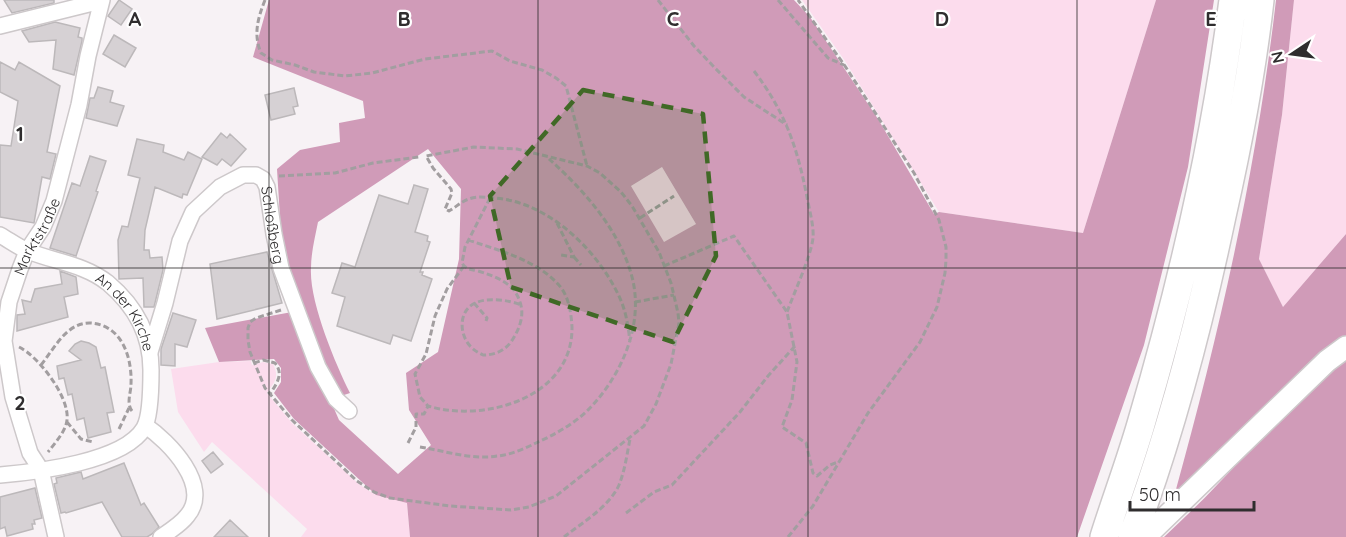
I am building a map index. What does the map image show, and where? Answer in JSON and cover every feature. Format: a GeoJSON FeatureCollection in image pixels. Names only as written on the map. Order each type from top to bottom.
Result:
{"type":"FeatureCollection","features":[{"type":"Feature","properties":{"kind":"highway"},"geometry":{"type":"LineString","coordinates":[[1104,537],[1141,426],[1176,298],[1205,169],[1233,0]]}},
{"type":"Feature","properties":{"kind":"highway"},"geometry":{"type":"LineString","coordinates":[[1132,537],[1177,402],[1210,277],[1236,150],[1260,0]]}},
{"type":"Feature","properties":{"kind":"street"},"geometry":{"type":"LineString","coordinates":[[0,26],[102,0]]}},
{"type":"Feature","properties":{"kind":"street","name":"Marktstraße"},"geometry":{"type":"LineString","coordinates":[[41,470],[30,453],[13,397],[2,341],[9,302],[27,251],[43,227],[54,201],[79,105],[102,0]]}},
{"type":"Feature","properties":{"kind":"street","name":"Schloßberg"},"geometry":{"type":"LineString","coordinates":[[150,352],[180,241],[193,212],[215,190],[234,178],[251,174],[263,179],[269,192],[281,268],[325,382],[336,399],[349,411]]}},
{"type":"Feature","properties":{"kind":"street","name":"An der Kirche"},"geometry":{"type":"LineString","coordinates":[[0,235],[27,251],[84,269],[108,283],[122,296],[139,319],[150,352],[151,387],[146,426]]}},
{"type":"Feature","properties":{"kind":"street"},"geometry":{"type":"LineString","coordinates":[[1145,537],[1327,361],[1346,346]]}},
{"type":"Feature","properties":{"kind":"street"},"geometry":{"type":"LineString","coordinates":[[0,475],[72,465],[114,451],[139,436],[146,426],[162,437],[181,458],[187,468],[194,498],[194,505],[188,516],[161,537]]}},
{"type":"Feature","properties":{"kind":"street"},"geometry":{"type":"LineString","coordinates":[[41,470],[56,537]]}},
{"type":"Feature","properties":{"kind":"path"},"geometry":{"type":"LineString","coordinates":[[265,0],[257,24],[257,39],[261,52],[266,57],[314,72],[345,76],[372,73],[425,59],[482,51],[496,52],[510,61],[542,70],[566,86],[587,166]]}},
{"type":"Feature","properties":{"kind":"path"},"geometry":{"type":"LineString","coordinates":[[658,0],[694,46],[744,97],[788,126]]}},
{"type":"Feature","properties":{"kind":"path"},"geometry":{"type":"LineString","coordinates":[[778,0],[828,58],[845,66]]}},
{"type":"Feature","properties":{"kind":"path"},"geometry":{"type":"LineString","coordinates":[[788,537],[813,506],[868,413],[920,342],[929,325],[941,291],[946,260],[944,234],[927,195],[845,66],[798,0]]}},
{"type":"Feature","properties":{"kind":"path"},"geometry":{"type":"LineString","coordinates":[[754,70],[769,90],[788,126],[799,156],[813,238],[787,312]]}},
{"type":"Feature","properties":{"kind":"path"},"geometry":{"type":"LineString","coordinates":[[295,306],[250,322],[248,340],[254,363],[270,394],[292,420],[357,481],[374,492],[401,500],[450,506],[511,510],[536,505],[556,496],[630,438],[644,426],[656,404],[671,364],[679,323],[674,295],[664,266],[640,218],[609,180],[587,166],[517,149],[486,147],[450,150],[426,156],[452,191],[446,210],[449,211],[471,198],[517,201],[556,222],[587,250],[611,280],[624,308],[630,342]]}},
{"type":"Feature","properties":{"kind":"path"},"geometry":{"type":"LineString","coordinates":[[263,179],[282,175],[335,173],[373,163],[419,158]]}},
{"type":"Feature","properties":{"kind":"path"},"geometry":{"type":"LineString","coordinates":[[420,447],[475,456],[497,456],[543,440],[569,425],[589,409],[611,381],[630,342],[635,302],[633,282],[620,248],[575,182],[548,158]]}},
{"type":"Feature","properties":{"kind":"path"},"geometry":{"type":"LineString","coordinates":[[640,218],[674,196]]}},
{"type":"Feature","properties":{"kind":"path"},"geometry":{"type":"LineString","coordinates":[[468,240],[504,252],[542,271],[560,286],[569,304],[572,323],[571,341],[563,362],[544,386],[518,401],[495,409],[461,412],[428,406],[420,397],[415,374],[426,354],[435,316],[454,278],[464,266],[463,253],[468,240],[490,198]]}},
{"type":"Feature","properties":{"kind":"path"},"geometry":{"type":"LineString","coordinates":[[556,222],[580,266]]}},
{"type":"Feature","properties":{"kind":"path"},"geometry":{"type":"LineString","coordinates":[[664,266],[734,236],[787,312],[797,362],[792,400],[782,427],[806,443],[813,473],[817,476],[830,465],[840,461]]}},
{"type":"Feature","properties":{"kind":"path"},"geometry":{"type":"LineString","coordinates":[[561,255],[574,257]]}},
{"type":"Feature","properties":{"kind":"path"},"geometry":{"type":"LineString","coordinates":[[464,266],[509,284],[517,292],[521,306],[522,320],[509,345],[500,352],[483,355],[472,348],[466,341],[462,328],[463,315],[474,303],[487,300],[515,303],[521,306]]}},
{"type":"Feature","properties":{"kind":"path"},"geometry":{"type":"LineString","coordinates":[[635,302],[674,295]]}},
{"type":"Feature","properties":{"kind":"path"},"geometry":{"type":"LineString","coordinates":[[474,303],[487,318],[486,321]]}},
{"type":"Feature","properties":{"kind":"path"},"geometry":{"type":"LineString","coordinates":[[41,365],[57,340],[74,327],[91,323],[107,327],[117,335],[125,348],[130,373],[129,407],[122,425],[115,434]]}},
{"type":"Feature","properties":{"kind":"path"},"geometry":{"type":"LineString","coordinates":[[626,513],[654,492],[672,485],[740,412],[795,346]]}},
{"type":"Feature","properties":{"kind":"path"},"geometry":{"type":"LineString","coordinates":[[20,347],[41,365],[62,399],[68,417],[64,429],[49,450]]}},
{"type":"Feature","properties":{"kind":"path"},"geometry":{"type":"LineString","coordinates":[[254,363],[263,360],[278,366],[280,370],[278,382],[270,394]]}},
{"type":"Feature","properties":{"kind":"path"},"geometry":{"type":"LineString","coordinates":[[408,443],[416,427],[416,414],[424,414],[428,406]]}},
{"type":"Feature","properties":{"kind":"path"},"geometry":{"type":"LineString","coordinates":[[129,407],[146,426]]}},
{"type":"Feature","properties":{"kind":"path"},"geometry":{"type":"LineString","coordinates":[[67,422],[81,439],[98,441]]}},
{"type":"Feature","properties":{"kind":"path"},"geometry":{"type":"LineString","coordinates":[[564,537],[613,495],[622,474],[630,438]]}},
{"type":"Feature","properties":{"kind":"highlighted area"},"geometry":{"type":"Polygon","coordinates":[[[583,90],[703,114],[716,256],[673,342],[511,287],[490,196],[583,90]]]}},
{"type":"Feature","properties":{"kind":"shaded area"},"geometry":{"type":"Polygon","coordinates":[[[269,0],[794,0],[810,17],[878,119],[934,214],[939,212],[1083,233],[1156,0],[1214,0],[1188,167],[1144,345],[1077,537],[410,537],[407,503],[376,495],[294,419],[274,393],[281,382],[281,368],[274,359],[219,362],[205,328],[292,312],[339,420],[398,474],[431,445],[409,410],[406,373],[438,352],[459,259],[461,189],[428,149],[318,222],[312,257],[311,282],[324,332],[350,393],[341,396],[331,381],[290,274],[281,234],[277,169],[300,150],[340,142],[339,123],[365,118],[363,101],[253,57],[269,0]],[[662,167],[631,186],[664,242],[696,224],[662,167]]]}},
{"type":"Feature","properties":{"kind":"shaded area"},"geometry":{"type":"Polygon","coordinates":[[[802,0],[1156,0],[1083,233],[939,212],[845,61],[802,0]]]}},
{"type":"Feature","properties":{"kind":"shaded area"},"geometry":{"type":"Polygon","coordinates":[[[1276,0],[1294,0],[1282,115],[1259,259],[1283,307],[1346,234],[1346,336],[1323,353],[1189,483],[1175,493],[1222,310],[1248,187],[1276,0]]]}},
{"type":"Feature","properties":{"kind":"shaded area"},"geometry":{"type":"Polygon","coordinates":[[[1294,0],[1346,0],[1346,234],[1283,307],[1259,259],[1282,115],[1294,0]]]}},
{"type":"Feature","properties":{"kind":"shaded area"},"geometry":{"type":"Polygon","coordinates":[[[662,167],[696,224],[664,243],[631,186],[662,167]]]}},
{"type":"Feature","properties":{"kind":"shaded area"},"geometry":{"type":"Polygon","coordinates":[[[1346,358],[1346,537],[1164,537],[1211,492],[1295,403],[1346,358]]]}},
{"type":"Feature","properties":{"kind":"shaded area"},"geometry":{"type":"Polygon","coordinates":[[[251,361],[252,365],[263,362],[273,364],[276,376],[267,393],[292,423],[360,485],[376,495],[407,503],[410,537],[301,537],[307,529],[212,442],[204,452],[178,412],[171,369],[219,362],[251,361]]]}},
{"type":"Feature","properties":{"kind":"building"},"geometry":{"type":"Polygon","coordinates":[[[4,0],[54,0],[54,3],[12,13],[4,0]]]}},
{"type":"Feature","properties":{"kind":"building"},"geometry":{"type":"Polygon","coordinates":[[[119,0],[132,9],[121,25],[108,16],[119,0]]]}},
{"type":"Feature","properties":{"kind":"building"},"geometry":{"type":"Polygon","coordinates":[[[55,22],[80,28],[78,37],[82,38],[82,41],[74,75],[53,69],[56,40],[29,42],[22,31],[55,22]]]}},
{"type":"Feature","properties":{"kind":"building"},"geometry":{"type":"Polygon","coordinates":[[[114,35],[136,48],[125,67],[103,54],[114,35]]]}},
{"type":"Feature","properties":{"kind":"building"},"geometry":{"type":"Polygon","coordinates":[[[0,62],[15,70],[19,62],[60,86],[47,152],[56,154],[50,179],[42,177],[34,223],[0,217],[0,145],[11,146],[18,101],[0,92],[0,62]]]}},
{"type":"Feature","properties":{"kind":"building"},"geometry":{"type":"Polygon","coordinates":[[[98,87],[113,91],[110,102],[124,106],[117,126],[86,118],[90,98],[94,98],[98,87]]]}},
{"type":"Feature","properties":{"kind":"building"},"geometry":{"type":"Polygon","coordinates":[[[294,88],[298,106],[293,107],[295,114],[271,120],[265,95],[294,88]]]}},
{"type":"Feature","properties":{"kind":"building"},"geometry":{"type":"Polygon","coordinates":[[[221,133],[227,138],[230,134],[246,149],[231,166],[222,159],[217,165],[202,157],[221,133]]]}},
{"type":"Feature","properties":{"kind":"building"},"geometry":{"type":"Polygon","coordinates":[[[137,139],[164,145],[163,152],[184,160],[188,152],[202,159],[187,195],[183,194],[182,198],[155,187],[145,230],[144,250],[149,250],[150,258],[162,257],[163,270],[154,307],[144,307],[143,278],[119,279],[118,240],[122,226],[128,227],[140,178],[128,175],[137,139]]]}},
{"type":"Feature","properties":{"kind":"building"},"geometry":{"type":"Polygon","coordinates":[[[90,156],[106,161],[76,256],[50,248],[72,183],[80,186],[90,156]]]}},
{"type":"Feature","properties":{"kind":"building"},"geometry":{"type":"Polygon","coordinates":[[[414,185],[428,189],[415,232],[428,236],[427,241],[430,242],[420,272],[432,279],[411,341],[393,335],[390,344],[337,326],[345,297],[332,293],[342,263],[355,267],[379,195],[408,204],[414,185]]]}},
{"type":"Feature","properties":{"kind":"building"},"geometry":{"type":"Polygon","coordinates":[[[267,252],[282,303],[217,319],[210,264],[267,252]]]}},
{"type":"Feature","properties":{"kind":"building"},"geometry":{"type":"Polygon","coordinates":[[[60,271],[76,277],[78,294],[64,297],[68,317],[17,331],[17,315],[25,314],[22,300],[31,302],[35,289],[62,284],[60,271]]]}},
{"type":"Feature","properties":{"kind":"building"},"geometry":{"type":"Polygon","coordinates":[[[173,313],[196,320],[187,347],[175,344],[175,366],[161,365],[161,349],[173,313]]]}},
{"type":"Feature","properties":{"kind":"building"},"geometry":{"type":"Polygon","coordinates":[[[81,341],[96,347],[101,368],[105,367],[114,412],[107,413],[111,432],[88,438],[84,418],[77,420],[72,394],[68,395],[64,378],[59,379],[57,366],[81,360],[69,351],[81,341]]]}},
{"type":"Feature","properties":{"kind":"building"},"geometry":{"type":"Polygon","coordinates":[[[213,452],[223,464],[211,473],[202,461],[213,452]]]}},
{"type":"Feature","properties":{"kind":"building"},"geometry":{"type":"Polygon","coordinates":[[[124,463],[141,505],[144,503],[159,527],[152,534],[147,537],[122,537],[102,502],[61,513],[54,484],[57,483],[56,478],[81,472],[83,479],[124,463]]]}},
{"type":"Feature","properties":{"kind":"building"},"geometry":{"type":"Polygon","coordinates":[[[35,488],[42,518],[34,520],[33,529],[7,536],[5,527],[0,529],[0,497],[35,488]]]}},
{"type":"Feature","properties":{"kind":"building"},"geometry":{"type":"Polygon","coordinates":[[[230,520],[248,537],[214,537],[230,520]]]}}]}
